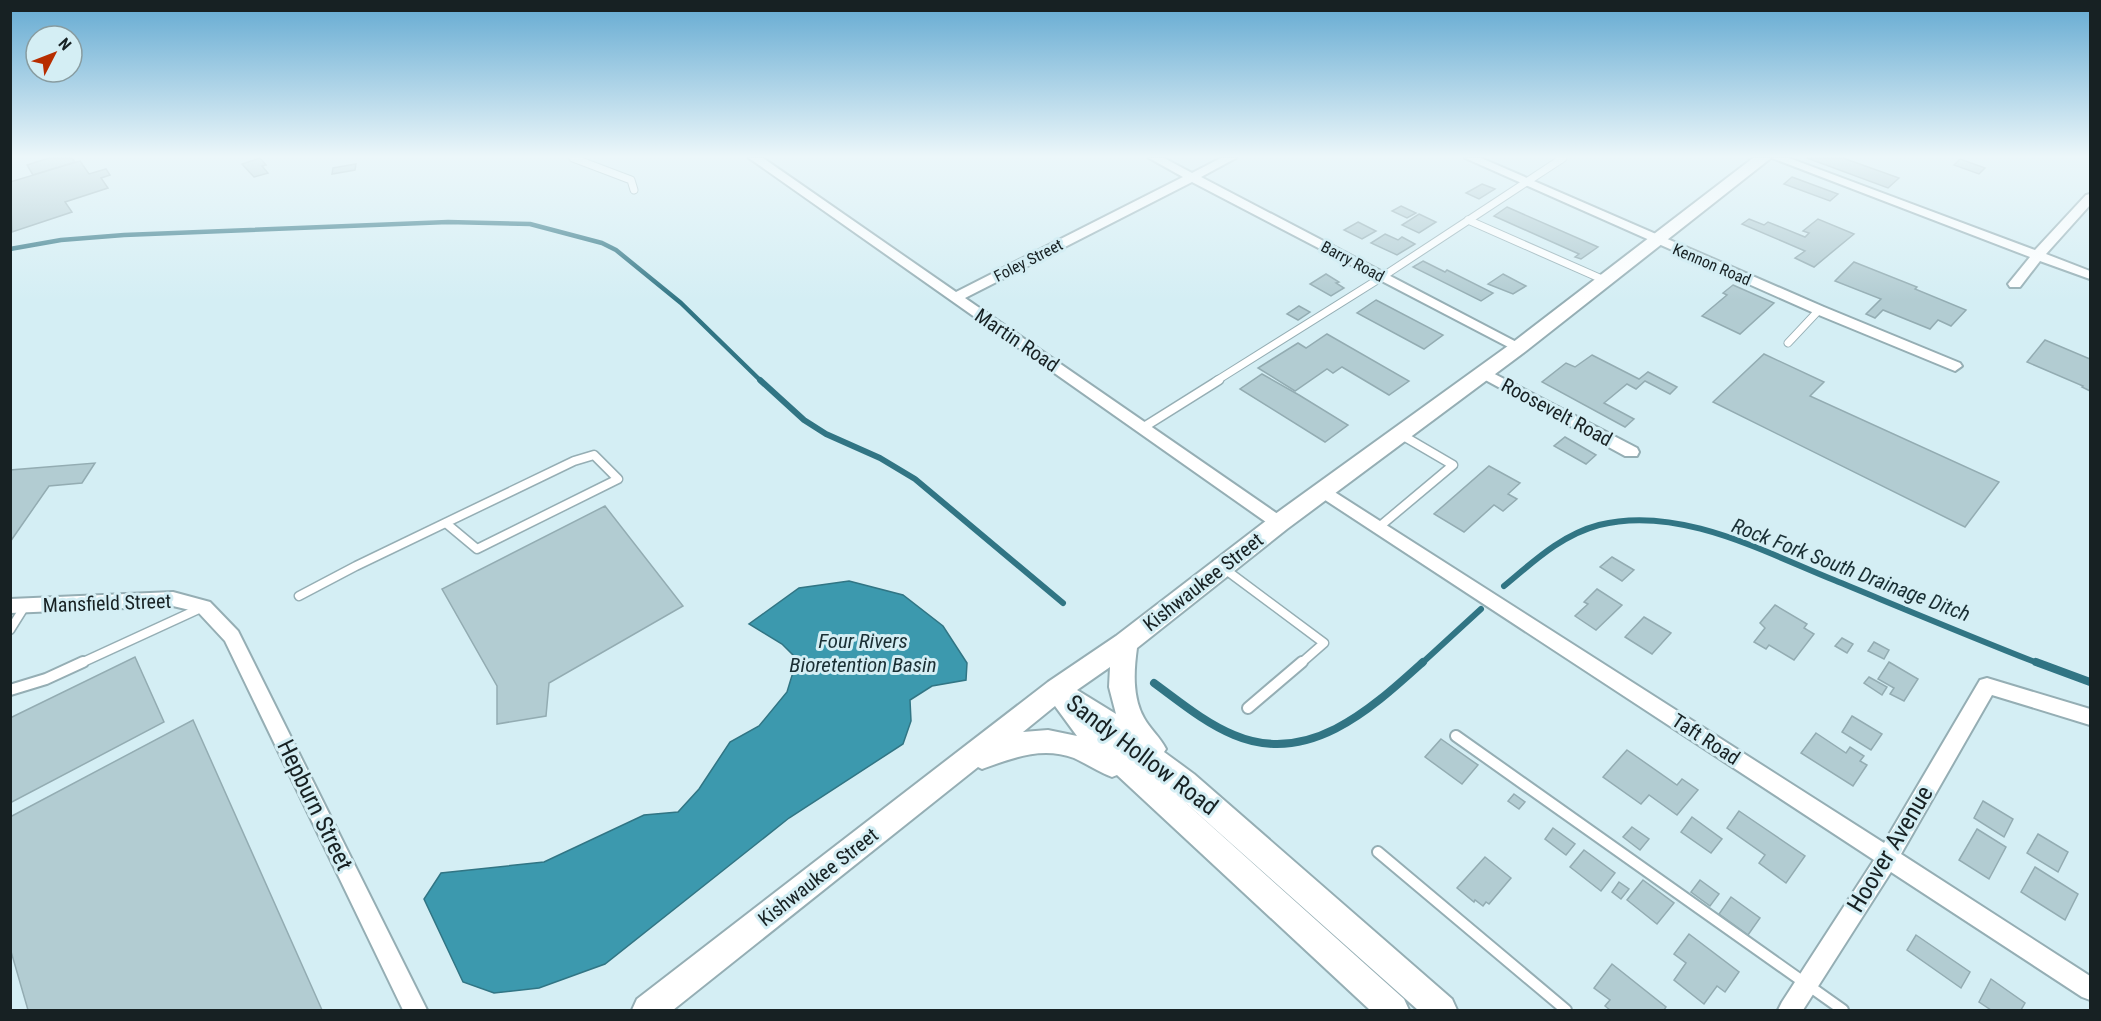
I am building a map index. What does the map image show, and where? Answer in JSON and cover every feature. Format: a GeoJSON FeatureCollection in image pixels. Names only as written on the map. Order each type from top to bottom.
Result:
{"type":"FeatureCollection","features":[{"type":"Feature","properties":{"kind":"street","name":"Martin Road"},"geometry":{"type":"LineString","coordinates":[[823,206],[1279,523]]}},
{"type":"Feature","properties":{"kind":"street","name":"Foley Street"},"geometry":{"type":"LineString","coordinates":[[954,298],[1136,206]]}},
{"type":"Feature","properties":{"kind":"street","name":"Barry Road"},"geometry":{"type":"LineString","coordinates":[[1247,206],[1519,347]]}},
{"type":"Feature","properties":{"kind":"street","name":"Kennon Road"},"geometry":{"type":"LineString","coordinates":[[1580,206],[1819,310],[1955,366]]}},
{"type":"Feature","properties":{"kind":"street","name":"Kishwaukee Street"},"geometry":{"type":"LineString","coordinates":[[648,1011],[1057,690],[1125,643],[1322,490],[1519,347],[1701,206]]}},
{"type":"Feature","properties":{"kind":"street"},"geometry":{"type":"LineString","coordinates":[[1906,206],[2091,275]]}},
{"type":"Feature","properties":{"kind":"street"},"geometry":{"type":"LineString","coordinates":[[2015,284],[2038,255],[2084,206]]}},
{"type":"Feature","properties":{"kind":"street","name":"Roosevelt Road"},"geometry":{"type":"LineString","coordinates":[[1484,373],[1631,452]]}},
{"type":"Feature","properties":{"kind":"street","name":"Taft Road"},"geometry":{"type":"LineString","coordinates":[[1322,490],[2091,989]]}},
{"type":"Feature","properties":{"kind":"street","name":"Mansfield Street"},"geometry":{"type":"LineString","coordinates":[[18,606],[173,599],[204,607]]}},
{"type":"Feature","properties":{"kind":"street","name":"Hepburn Street"},"geometry":{"type":"LineString","coordinates":[[204,607],[232,636],[415,1011]]}},
{"type":"Feature","properties":{"kind":"street"},"geometry":{"type":"LineString","coordinates":[[1125,643],[1120,675],[1124,705],[1143,740],[1185,783]]}},
{"type":"Feature","properties":{"kind":"street","name":"Hoover Avenue"},"geometry":{"type":"LineString","coordinates":[[1790,1011],[1888,857],[1987,686],[2091,717]]}},
{"type":"Feature","properties":{"kind":"street","name":"Sandy Hollow Road"},"geometry":{"type":"LineString","coordinates":[[1057,690],[1106,722],[1185,783],[1441,1011]]}},
{"type":"Feature","properties":{"kind":"street","name":"Sandy Hollow Road"},"geometry":{"type":"LineString","coordinates":[[1057,690],[1092,735],[1392,1011]]}},
{"type":"Feature","properties":{"kind":"street"},"geometry":{"type":"LineString","coordinates":[[959,767],[1004,748],[1039,740],[1072,745],[1101,758],[1149,787]]}},
{"type":"Feature","properties":{"kind":"lane"},"geometry":{"type":"LineString","coordinates":[[1144,427],[1382,277],[1490,206]]}},
{"type":"Feature","properties":{"kind":"lane"},"geometry":{"type":"LineString","coordinates":[[1468,220],[1604,280]]}},
{"type":"Feature","properties":{"kind":"lane"},"geometry":{"type":"LineString","coordinates":[[1788,343],[1819,310]]}},
{"type":"Feature","properties":{"kind":"lane"},"geometry":{"type":"LineString","coordinates":[[1379,527],[1453,465],[1400,434]]}},
{"type":"Feature","properties":{"kind":"lane"},"geometry":{"type":"LineString","coordinates":[[299,596],[356,566],[574,461],[594,455],[618,479],[477,549],[447,524]]}},
{"type":"Feature","properties":{"kind":"lane"},"geometry":{"type":"LineString","coordinates":[[1222,567],[1324,643],[1248,708]]}},
{"type":"Feature","properties":{"kind":"lane"},"geometry":{"type":"LineString","coordinates":[[10,630],[18,606]]}},
{"type":"Feature","properties":{"kind":"lane"},"geometry":{"type":"LineString","coordinates":[[10,690],[46,679],[204,607]]}},
{"type":"Feature","properties":{"kind":"lane"},"geometry":{"type":"LineString","coordinates":[[1456,736],[1843,1011]]}},
{"type":"Feature","properties":{"kind":"lane"},"geometry":{"type":"LineString","coordinates":[[1378,852],[1566,1011]]}},
{"type":"Feature","properties":{"kind":"water","name":"Four Rivers Bioretention Basin"},"geometry":{"type":"Polygon","coordinates":[[[849,581],[903,595],[943,626],[967,663],[966,680],[932,686],[910,700],[911,721],[903,744],[789,818],[605,964],[539,988],[494,993],[463,982],[424,899],[441,873],[544,862],[644,815],[678,812],[699,789],[730,742],[759,726],[787,692],[797,659],[782,644],[749,624],[799,588],[849,581]]]}},
{"type":"Feature","properties":{"kind":"building"},"geometry":{"type":"Polygon","coordinates":[[[11,206],[68,206],[72,212],[12,232],[11,206]]]}},
{"type":"Feature","properties":{"kind":"building"},"geometry":{"type":"Polygon","coordinates":[[[1401,206],[1416,213],[1407,218],[1392,211],[1401,206]]]}},
{"type":"Feature","properties":{"kind":"building"},"geometry":{"type":"Polygon","coordinates":[[[1507,207],[1598,247],[1581,259],[1575,257],[1579,254],[1494,216],[1507,207]]]}},
{"type":"Feature","properties":{"kind":"building"},"geometry":{"type":"Polygon","coordinates":[[[1419,214],[1436,222],[1419,233],[1402,225],[1419,214]]]}},
{"type":"Feature","properties":{"kind":"building"},"geometry":{"type":"Polygon","coordinates":[[[1749,219],[1764,225],[1768,222],[1805,237],[1809,233],[1803,231],[1818,219],[1854,234],[1814,267],[1795,258],[1805,251],[1742,224],[1749,219]]]}},
{"type":"Feature","properties":{"kind":"building"},"geometry":{"type":"Polygon","coordinates":[[[1358,222],[1376,231],[1362,239],[1344,230],[1358,222]]]}},
{"type":"Feature","properties":{"kind":"building"},"geometry":{"type":"Polygon","coordinates":[[[1385,234],[1398,240],[1402,237],[1415,244],[1397,255],[1371,243],[1385,234]]]}},
{"type":"Feature","properties":{"kind":"building"},"geometry":{"type":"Polygon","coordinates":[[[1423,261],[1493,293],[1481,301],[1413,267],[1423,261]]]}},
{"type":"Feature","properties":{"kind":"building"},"geometry":{"type":"Polygon","coordinates":[[[1854,262],[1917,287],[1915,289],[1966,310],[1951,326],[1938,320],[1930,329],[1883,310],[1875,318],[1866,314],[1881,299],[1835,281],[1854,262]]]}},
{"type":"Feature","properties":{"kind":"building"},"geometry":{"type":"Polygon","coordinates":[[[1326,274],[1344,288],[1331,296],[1310,284],[1326,274]]]}},
{"type":"Feature","properties":{"kind":"building"},"geometry":{"type":"Polygon","coordinates":[[[1503,274],[1526,286],[1513,294],[1488,284],[1503,274]]]}},
{"type":"Feature","properties":{"kind":"building"},"geometry":{"type":"Polygon","coordinates":[[[1733,285],[1774,303],[1740,334],[1702,316],[1727,295],[1723,293],[1733,285]]]}},
{"type":"Feature","properties":{"kind":"building"},"geometry":{"type":"Polygon","coordinates":[[[1376,300],[1443,335],[1424,349],[1357,313],[1376,300]]]}},
{"type":"Feature","properties":{"kind":"building"},"geometry":{"type":"Polygon","coordinates":[[[1299,306],[1310,312],[1298,320],[1287,314],[1299,306]]]}},
{"type":"Feature","properties":{"kind":"building"},"geometry":{"type":"Polygon","coordinates":[[[1327,334],[1409,381],[1389,395],[1342,367],[1333,373],[1327,369],[1295,391],[1258,368],[1298,343],[1306,348],[1327,334]]]}},
{"type":"Feature","properties":{"kind":"building"},"geometry":{"type":"Polygon","coordinates":[[[2045,340],[2090,359],[2090,391],[2027,362],[2045,340]]]}},
{"type":"Feature","properties":{"kind":"building"},"geometry":{"type":"Polygon","coordinates":[[[1764,354],[1824,382],[1810,396],[1999,482],[1965,527],[1713,402],[1764,354]]]}},
{"type":"Feature","properties":{"kind":"building"},"geometry":{"type":"Polygon","coordinates":[[[1592,355],[1639,379],[1648,372],[1677,387],[1670,394],[1645,381],[1636,389],[1627,384],[1604,403],[1634,419],[1625,427],[1542,382],[1566,363],[1575,367],[1592,355]]]}},
{"type":"Feature","properties":{"kind":"building"},"geometry":{"type":"Polygon","coordinates":[[[1262,374],[1348,425],[1325,442],[1240,389],[1262,374]]]}},
{"type":"Feature","properties":{"kind":"building"},"geometry":{"type":"Polygon","coordinates":[[[1565,437],[1596,455],[1586,464],[1554,446],[1565,437]]]}},
{"type":"Feature","properties":{"kind":"building"},"geometry":{"type":"Polygon","coordinates":[[[95,463],[82,483],[49,486],[10,542],[10,470],[95,463]]]}},
{"type":"Feature","properties":{"kind":"building"},"geometry":{"type":"Polygon","coordinates":[[[1489,466],[1520,483],[1508,494],[1517,499],[1503,511],[1494,505],[1464,532],[1434,514],[1489,466]]]}},
{"type":"Feature","properties":{"kind":"building"},"geometry":{"type":"Polygon","coordinates":[[[605,506],[683,606],[549,683],[546,716],[497,724],[497,686],[442,589],[605,506]]]}},
{"type":"Feature","properties":{"kind":"building"},"geometry":{"type":"Polygon","coordinates":[[[1612,557],[1634,570],[1622,581],[1600,567],[1612,557]]]}},
{"type":"Feature","properties":{"kind":"building"},"geometry":{"type":"Polygon","coordinates":[[[1597,589],[1622,605],[1596,630],[1575,616],[1588,604],[1584,602],[1597,589]]]}},
{"type":"Feature","properties":{"kind":"building"},"geometry":{"type":"Polygon","coordinates":[[[1775,605],[1807,624],[1804,628],[1814,634],[1794,660],[1769,645],[1766,649],[1754,642],[1765,628],[1760,623],[1775,605]]]}},
{"type":"Feature","properties":{"kind":"building"},"geometry":{"type":"Polygon","coordinates":[[[1644,617],[1671,633],[1652,654],[1625,637],[1644,617]]]}},
{"type":"Feature","properties":{"kind":"building"},"geometry":{"type":"Polygon","coordinates":[[[1842,638],[1853,644],[1847,653],[1835,646],[1842,638]]]}},
{"type":"Feature","properties":{"kind":"building"},"geometry":{"type":"Polygon","coordinates":[[[1874,642],[1889,650],[1884,659],[1868,651],[1874,642]]]}},
{"type":"Feature","properties":{"kind":"building"},"geometry":{"type":"Polygon","coordinates":[[[135,657],[164,722],[10,803],[10,718],[135,657]]]}},
{"type":"Feature","properties":{"kind":"building"},"geometry":{"type":"Polygon","coordinates":[[[1889,662],[1918,679],[1904,701],[1890,694],[1894,688],[1878,679],[1889,662]]]}},
{"type":"Feature","properties":{"kind":"building"},"geometry":{"type":"Polygon","coordinates":[[[1869,677],[1887,687],[1882,695],[1864,683],[1869,677]]]}},
{"type":"Feature","properties":{"kind":"building"},"geometry":{"type":"Polygon","coordinates":[[[1852,716],[1882,734],[1871,750],[1842,732],[1852,716]]]}},
{"type":"Feature","properties":{"kind":"building"},"geometry":{"type":"Polygon","coordinates":[[[193,720],[322,1010],[28,1010],[10,948],[10,817],[193,720]]]}},
{"type":"Feature","properties":{"kind":"building"},"geometry":{"type":"Polygon","coordinates":[[[1816,733],[1846,753],[1850,747],[1864,756],[1860,761],[1867,765],[1853,786],[1801,753],[1816,733]]]}},
{"type":"Feature","properties":{"kind":"building"},"geometry":{"type":"Polygon","coordinates":[[[1441,739],[1478,765],[1462,784],[1425,757],[1441,739]]]}},
{"type":"Feature","properties":{"kind":"building"},"geometry":{"type":"Polygon","coordinates":[[[1627,750],[1677,785],[1682,779],[1698,790],[1677,815],[1649,795],[1641,804],[1603,777],[1627,750]]]}},
{"type":"Feature","properties":{"kind":"building"},"geometry":{"type":"Polygon","coordinates":[[[1514,794],[1525,802],[1519,809],[1508,801],[1514,794]]]}},
{"type":"Feature","properties":{"kind":"building"},"geometry":{"type":"Polygon","coordinates":[[[1983,801],[2013,819],[2004,837],[1974,818],[1983,801]]]}},
{"type":"Feature","properties":{"kind":"building"},"geometry":{"type":"Polygon","coordinates":[[[1739,811],[1805,856],[1786,883],[1759,863],[1765,855],[1727,828],[1739,811]]]}},
{"type":"Feature","properties":{"kind":"building"},"geometry":{"type":"Polygon","coordinates":[[[1692,817],[1722,839],[1711,853],[1681,832],[1692,817]]]}},
{"type":"Feature","properties":{"kind":"building"},"geometry":{"type":"Polygon","coordinates":[[[1632,827],[1649,839],[1640,850],[1623,837],[1632,827]]]}},
{"type":"Feature","properties":{"kind":"building"},"geometry":{"type":"Polygon","coordinates":[[[1553,828],[1575,844],[1566,855],[1545,839],[1553,828]]]}},
{"type":"Feature","properties":{"kind":"building"},"geometry":{"type":"Polygon","coordinates":[[[1977,829],[2006,847],[1989,879],[1959,860],[1977,829]]]}},
{"type":"Feature","properties":{"kind":"building"},"geometry":{"type":"Polygon","coordinates":[[[2038,834],[2068,852],[2058,872],[2027,853],[2038,834]]]}},
{"type":"Feature","properties":{"kind":"building"},"geometry":{"type":"Polygon","coordinates":[[[1584,850],[1615,873],[1601,891],[1570,867],[1584,850]]]}},
{"type":"Feature","properties":{"kind":"building"},"geometry":{"type":"Polygon","coordinates":[[[1485,857],[1511,878],[1489,904],[1486,902],[1483,906],[1475,900],[1474,902],[1457,888],[1485,857]]]}},
{"type":"Feature","properties":{"kind":"building"},"geometry":{"type":"Polygon","coordinates":[[[2035,867],[2078,894],[2065,920],[2021,892],[2035,867]]]}},
{"type":"Feature","properties":{"kind":"building"},"geometry":{"type":"Polygon","coordinates":[[[1643,880],[1674,903],[1657,924],[1627,900],[1643,880]]]}},
{"type":"Feature","properties":{"kind":"building"},"geometry":{"type":"Polygon","coordinates":[[[1700,880],[1719,894],[1710,906],[1691,892],[1700,880]]]}},
{"type":"Feature","properties":{"kind":"building"},"geometry":{"type":"Polygon","coordinates":[[[1619,882],[1629,889],[1621,899],[1612,892],[1619,882]]]}},
{"type":"Feature","properties":{"kind":"building"},"geometry":{"type":"Polygon","coordinates":[[[1731,897],[1760,918],[1748,935],[1719,914],[1731,897]]]}},
{"type":"Feature","properties":{"kind":"building"},"geometry":{"type":"Polygon","coordinates":[[[1689,934],[1739,972],[1725,992],[1717,986],[1704,1004],[1674,980],[1686,963],[1674,954],[1689,934]]]}},
{"type":"Feature","properties":{"kind":"building"},"geometry":{"type":"Polygon","coordinates":[[[1916,935],[1970,972],[1961,988],[1907,950],[1916,935]]]}},
{"type":"Feature","properties":{"kind":"building"},"geometry":{"type":"Polygon","coordinates":[[[1612,964],[1666,1007],[1664,1010],[1610,1010],[1605,1006],[1610,1000],[1594,988],[1612,964]]]}},
{"type":"Feature","properties":{"kind":"building"},"geometry":{"type":"Polygon","coordinates":[[[1991,979],[2025,1003],[2021,1010],[1991,1010],[1979,1002],[1991,979]]]}},
{"type":"Feature","properties":{"kind":"waterway","name":"Rock Fork South Drainage Ditch"},"geometry":{"type":"LineString","coordinates":[[10,249],[61,240],[124,235],[448,222],[530,224],[602,243],[616,250],[681,303],[761,381]]}},
{"type":"Feature","properties":{"kind":"waterway","name":"Rock Fork South Drainage Ditch"},"geometry":{"type":"LineString","coordinates":[[760,380],[804,420],[826,434],[880,458],[915,479],[1063,603]]}},
{"type":"Feature","properties":{"kind":"waterway","name":"Rock Fork South Drainage Ditch"},"geometry":{"type":"LineString","coordinates":[[1504,586],[1548,550],[1572,535],[1599,525],[1629,520],[1659,521],[1689,526],[1749,545],[2040,664]]}},
{"type":"Feature","properties":{"kind":"waterway","name":"Rock Fork South Drainage Ditch"},"geometry":{"type":"LineString","coordinates":[[1421,664],[1481,609]]}},
{"type":"Feature","properties":{"kind":"waterway","name":"Rock Fork South Drainage Ditch"},"geometry":{"type":"LineString","coordinates":[[1154,683],[1183,705],[1223,730],[1262,743],[1288,744],[1313,738],[1338,728],[1361,714],[1423,662]]}},
{"type":"Feature","properties":{"kind":"waterway","name":"Rock Fork South Drainage Ditch"},"geometry":{"type":"LineString","coordinates":[[2036,662],[2090,682]]}}]}
